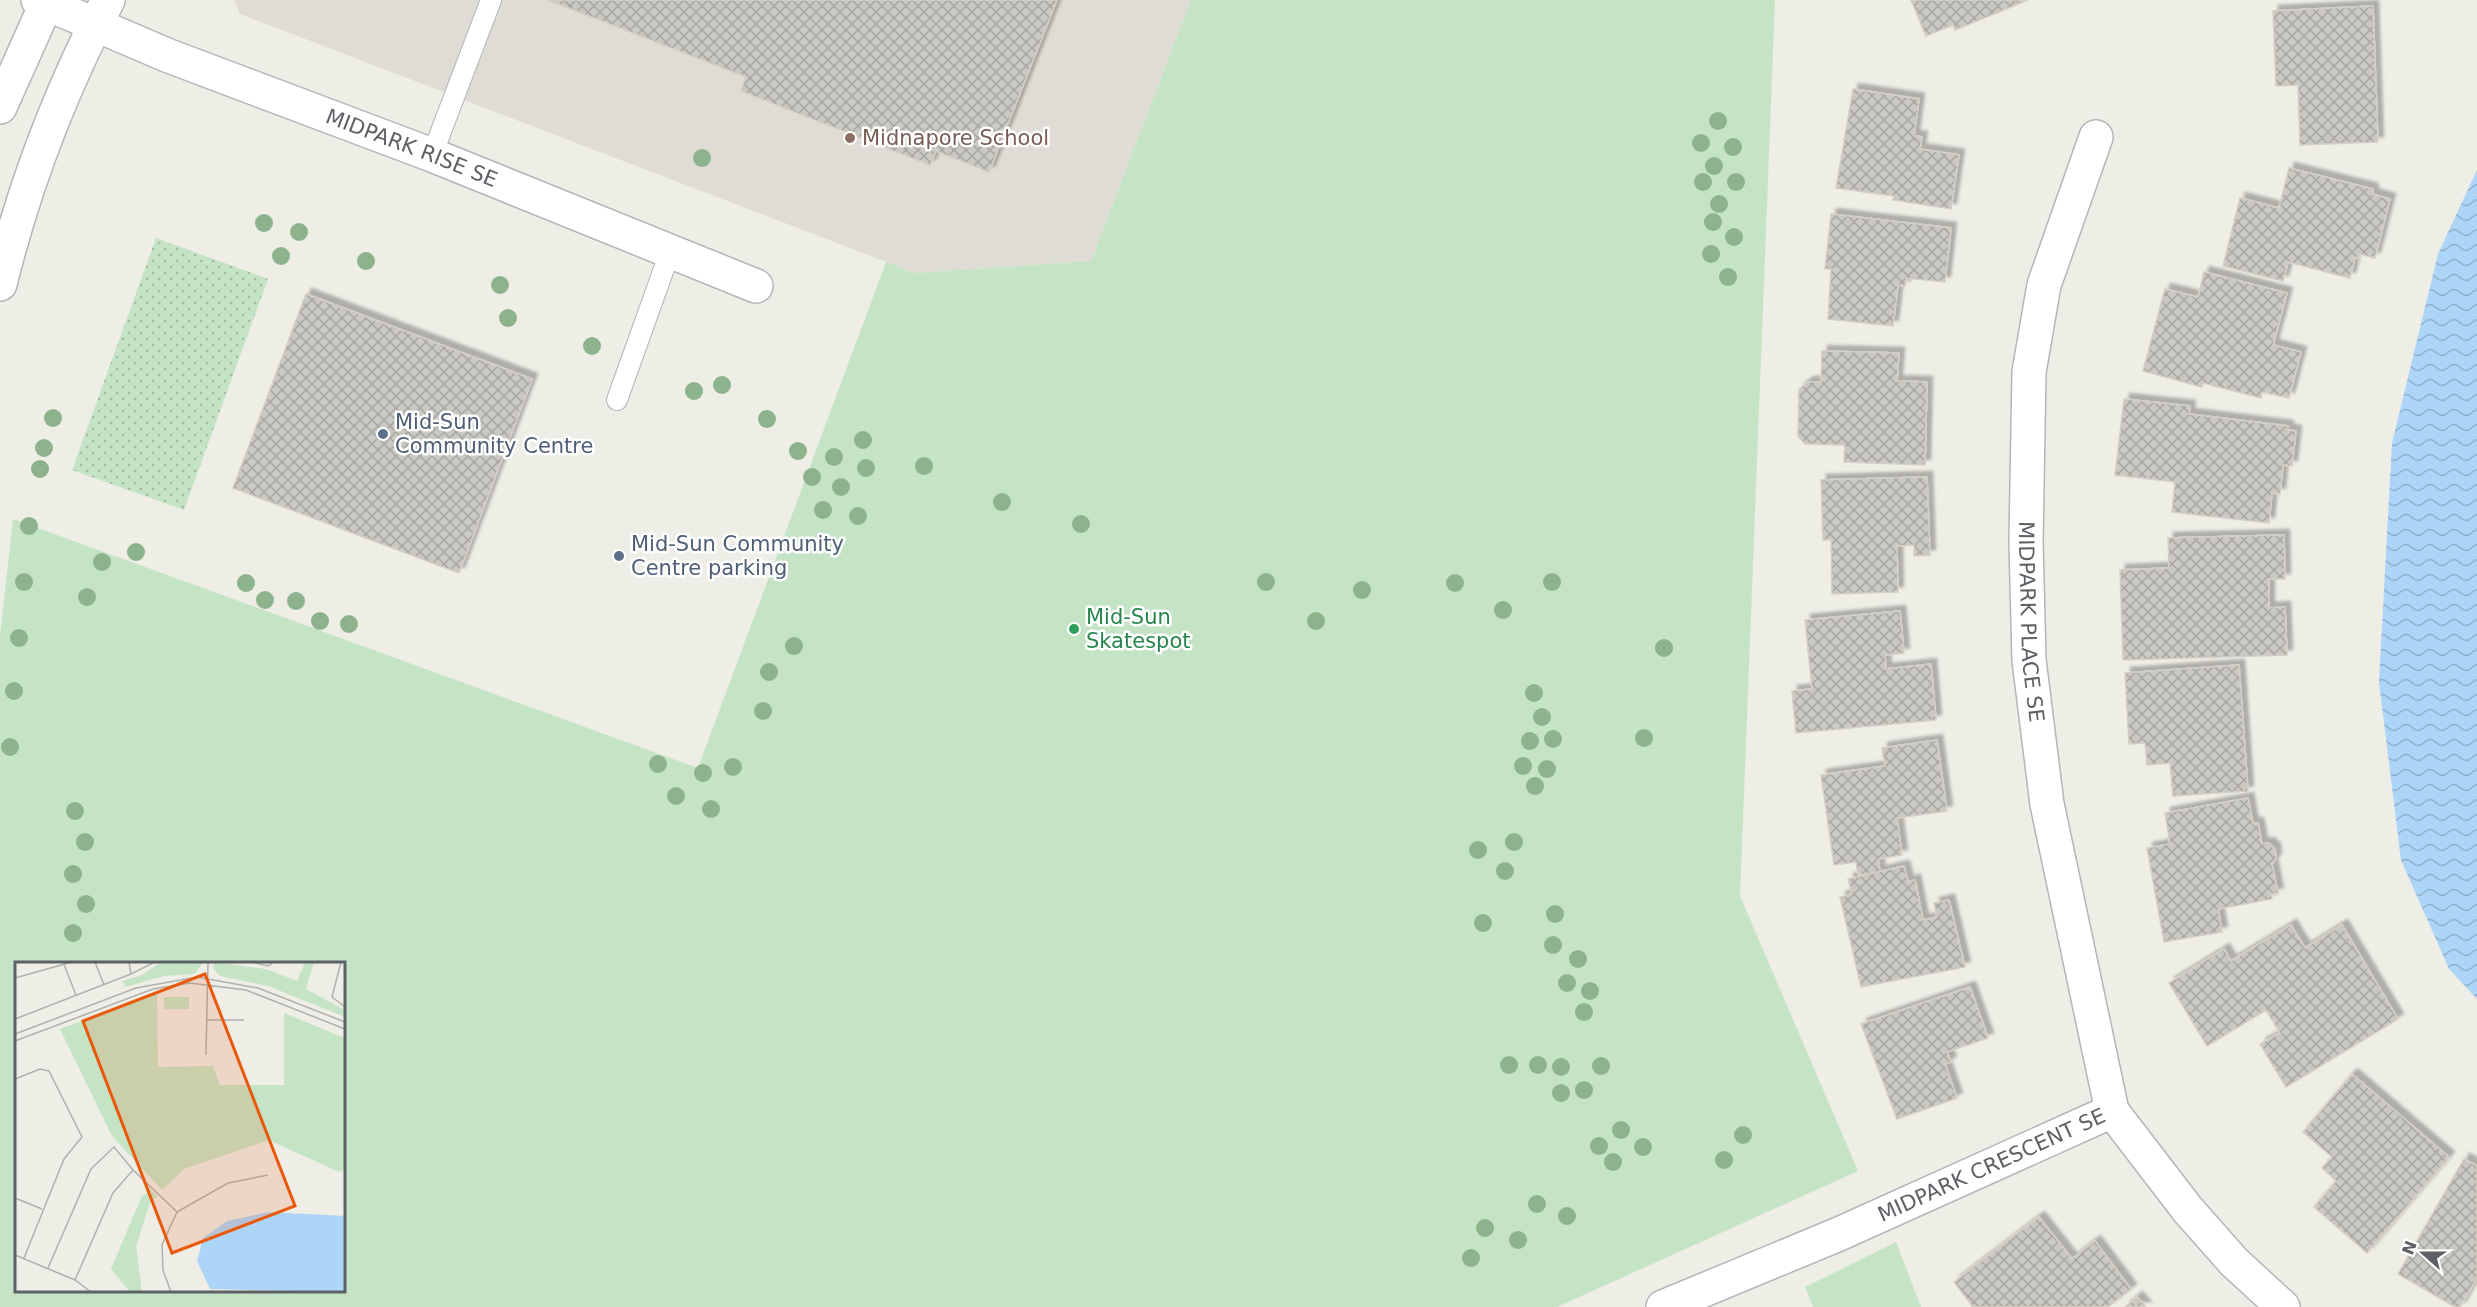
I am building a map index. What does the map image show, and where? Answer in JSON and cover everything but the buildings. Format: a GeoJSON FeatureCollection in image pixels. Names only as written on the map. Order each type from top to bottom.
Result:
{"type":"FeatureCollection","features":[{"type":"Feature","properties":{"kind":"street","name":"MIDPARK RISE SE"},"geometry":{"type":"LineString","coordinates":[[67,7],[169,56],[432,156],[756,286]]}},
{"type":"Feature","properties":{"kind":"street"},"geometry":{"type":"LineString","coordinates":[[0,107],[67,7]]}},
{"type":"Feature","properties":{"kind":"street"},"geometry":{"type":"LineString","coordinates":[[0,284],[53,118],[67,7]]}},
{"type":"Feature","properties":{"kind":"street","name":"MIDPARK PLACE SE"},"geometry":{"type":"LineString","coordinates":[[2096,136],[2044,285],[2029,372],[2026,542],[2029,660],[2047,804],[2112,1110]]}},
{"type":"Feature","properties":{"kind":"street","name":"MIDPARK CRESCENT SE"},"geometry":{"type":"LineString","coordinates":[[1663,1307],[1839,1234],[2112,1110],[2195,1218],[2234,1263],[2283,1307]]}},
{"type":"Feature","properties":{"kind":"lane"},"geometry":{"type":"LineString","coordinates":[[432,156],[491,0]]}},
{"type":"Feature","properties":{"kind":"lane"},"geometry":{"type":"LineString","coordinates":[[617,400],[670,252]]}},
{"type":"Feature","properties":{"kind":"shaded area","name":"Midnapore School"},"geometry":{"type":"Polygon","coordinates":[[[234,0],[1191,0],[1091,261],[915,273],[240,14],[234,0]]]}},
{"type":"Feature","properties":{"kind":"green space"},"geometry":{"type":"Polygon","coordinates":[[[1191,0],[1775,0],[1740,896],[1858,1171],[1557,1307],[0,1307],[0,635],[13,519],[698,768],[886,262],[915,273],[1091,261],[1191,0]]]}},
{"type":"Feature","properties":{"kind":"green space"},"geometry":{"type":"Polygon","coordinates":[[[156,238],[268,279],[184,510],[72,470],[156,238]]]}},
{"type":"Feature","properties":{"kind":"green space"},"geometry":{"type":"Polygon","coordinates":[[[1896,1242],[1921,1307],[1813,1307],[1805,1287],[1896,1242]]]}},
{"type":"Feature","properties":{"kind":"water"},"geometry":{"type":"Polygon","coordinates":[[[2477,170],[2477,999],[2449,969],[2401,860],[2379,682],[2392,443],[2438,254],[2477,170]]]}},
{"type":"Feature","properties":{"kind":"place","name":"Midnapore School"},"geometry":{"type":"Point","coordinates":[850,138]}},
{"type":"Feature","properties":{"kind":"place","name":"Mid-Sun Community Centre"},"geometry":{"type":"Point","coordinates":[383,434]}},
{"type":"Feature","properties":{"kind":"place","name":"Mid-Sun Community Centre parking"},"geometry":{"type":"Point","coordinates":[619,556]}},
{"type":"Feature","properties":{"kind":"place","name":"Mid-Sun Skatespot"},"geometry":{"type":"Point","coordinates":[1074,629]}}]}
